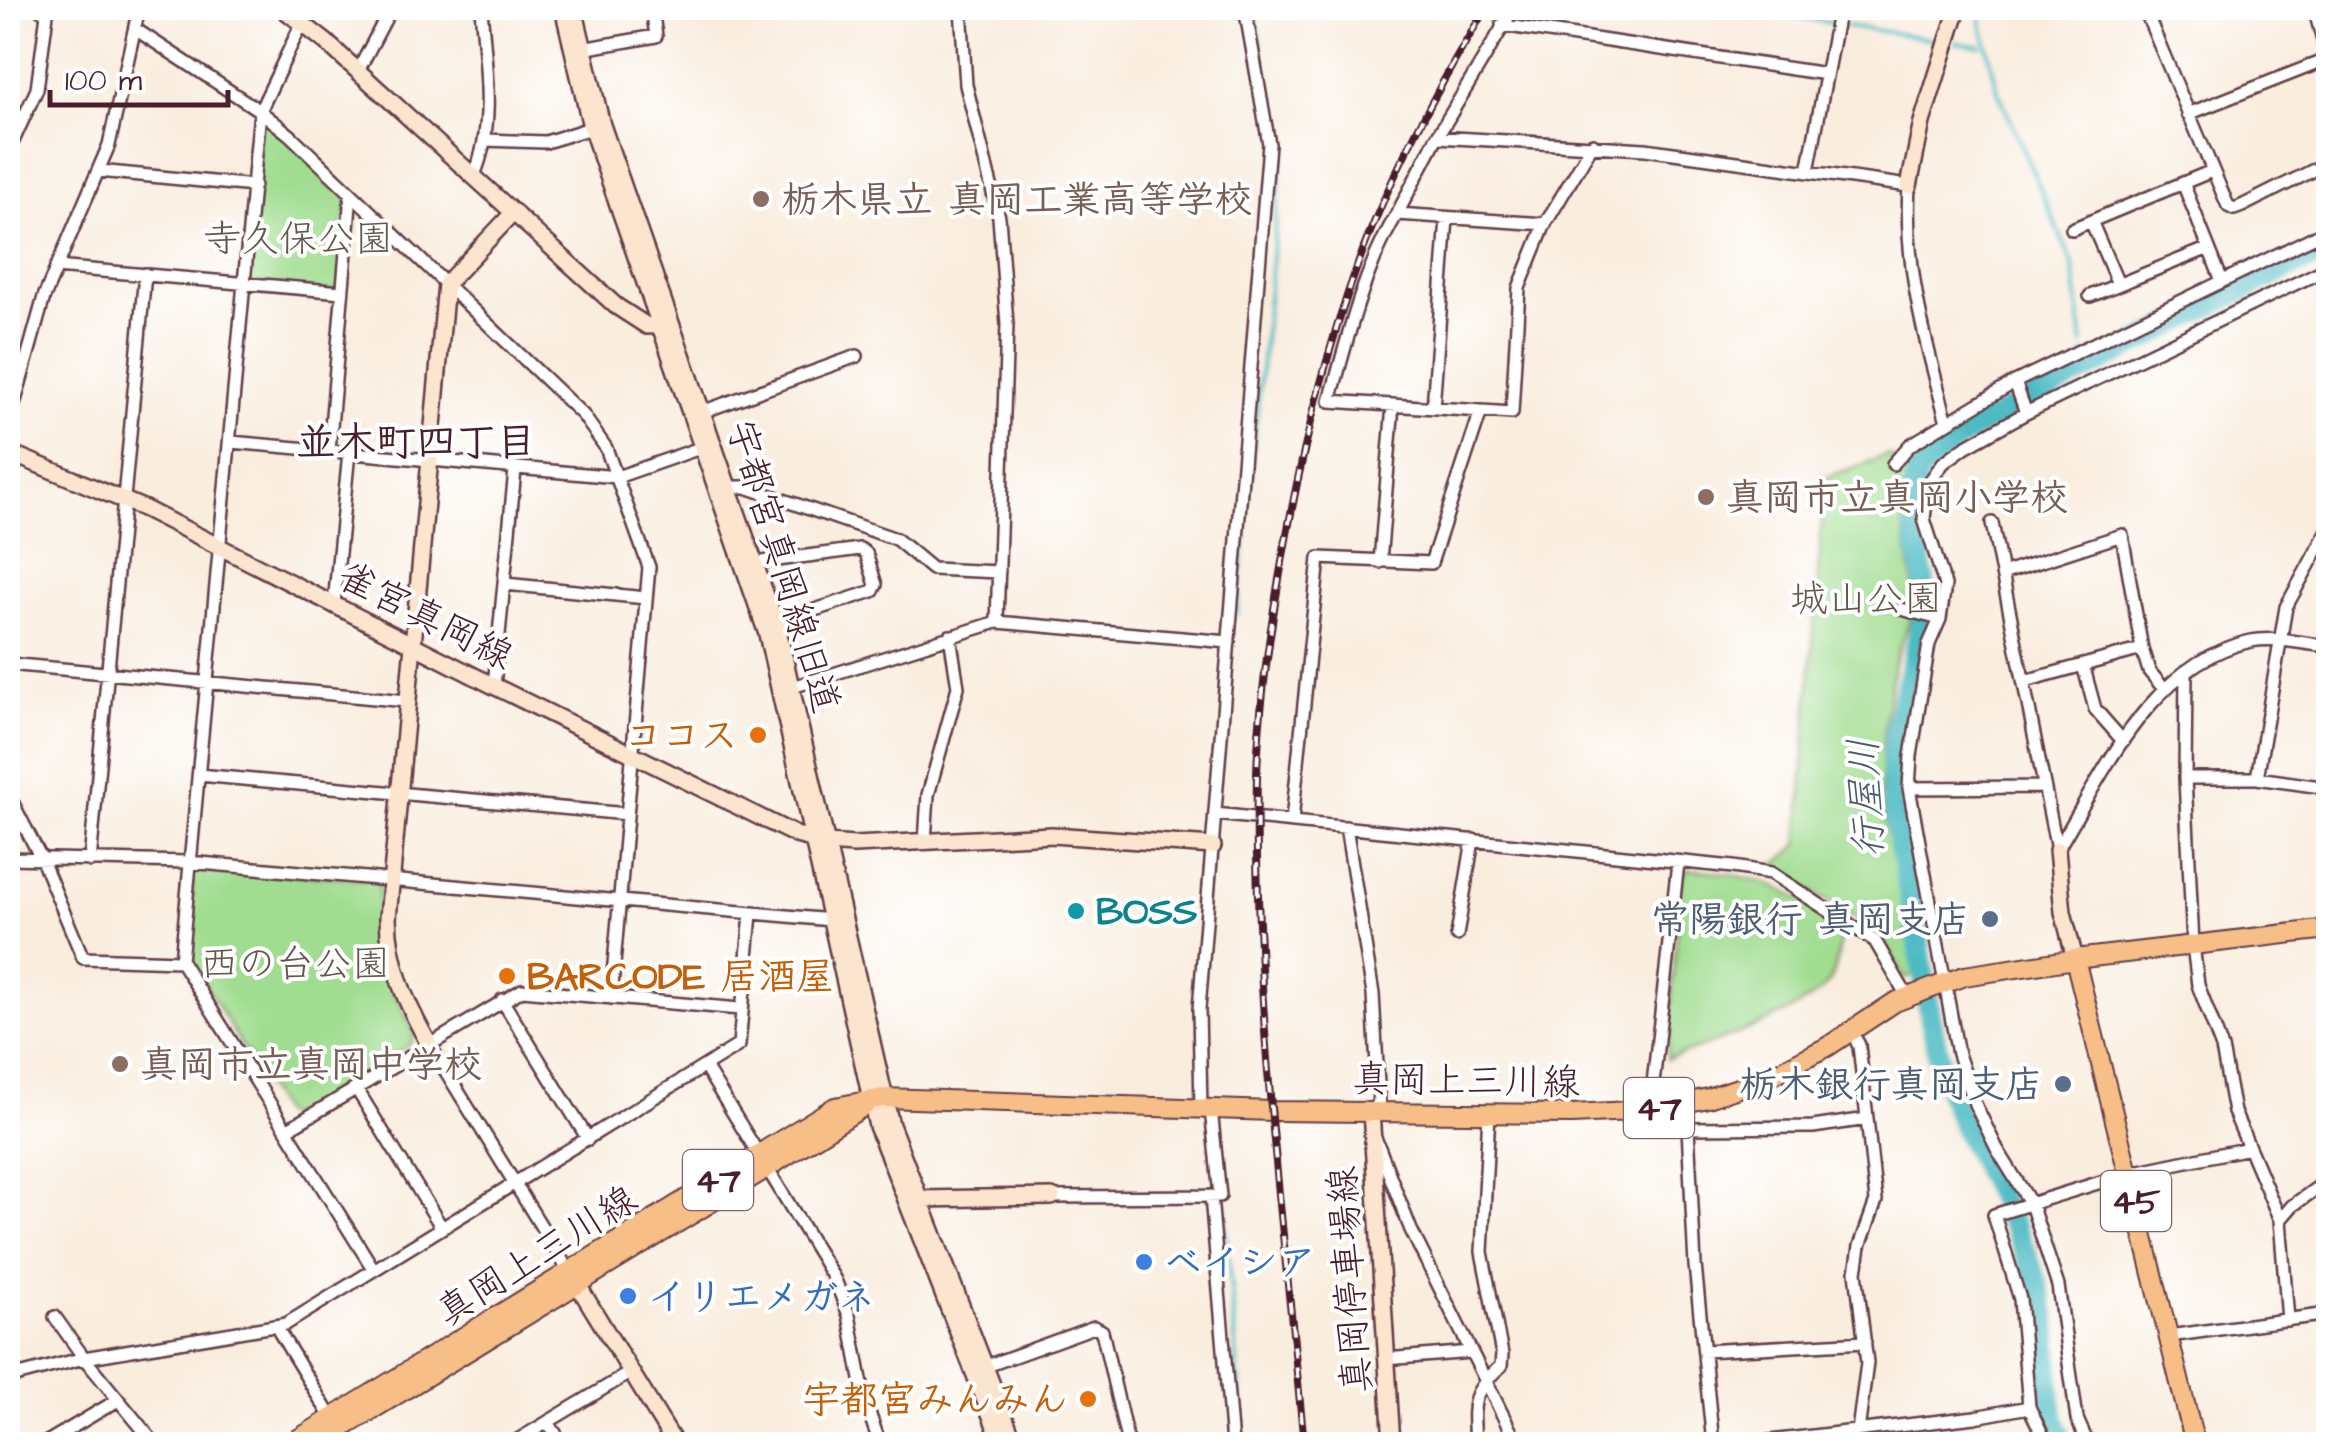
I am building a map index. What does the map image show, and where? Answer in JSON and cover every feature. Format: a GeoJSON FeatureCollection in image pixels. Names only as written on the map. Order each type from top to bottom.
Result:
{"type":"FeatureCollection","features":[{"type":"Feature","properties":{"kind":"main road","name":"真岡上三川線"},"geometry":{"type":"LineString","coordinates":[[316,1444],[574,1278],[763,1162],[877,1099],[1206,1109],[1605,1114],[1650,1110],[1708,1098],[1765,1079],[1913,993],[1942,982],[2075,958],[2328,929]]}},
{"type":"Feature","properties":{"kind":"main road","name":"45"},"geometry":{"type":"LineString","coordinates":[[2075,958],[2196,1444]]}},
{"type":"Feature","properties":{"kind":"main road","name":"真岡上三川線"},"geometry":{"type":"LineString","coordinates":[[290,1444],[339,1432]]}},
{"type":"Feature","properties":{"kind":"street"},"geometry":{"type":"LineString","coordinates":[[8,152],[37,89],[47,14],[39,8]]}},
{"type":"Feature","properties":{"kind":"street"},"geometry":{"type":"LineString","coordinates":[[8,426],[44,296],[109,144],[139,8]]}},
{"type":"Feature","properties":{"kind":"street"},"geometry":{"type":"LineString","coordinates":[[282,8],[358,71],[628,316],[646,326],[665,326],[597,126],[563,8]]}},
{"type":"Feature","properties":{"kind":"street"},"geometry":{"type":"LineString","coordinates":[[358,71],[391,8]]}},
{"type":"Feature","properties":{"kind":"street"},"geometry":{"type":"LineString","coordinates":[[474,175],[484,140],[486,79],[481,8]]}},
{"type":"Feature","properties":{"kind":"street"},"geometry":{"type":"LineString","coordinates":[[574,8],[597,126]]}},
{"type":"Feature","properties":{"kind":"street"},"geometry":{"type":"LineString","coordinates":[[582,49],[656,36],[652,8]]}},
{"type":"Feature","properties":{"kind":"street"},"geometry":{"type":"LineString","coordinates":[[961,8],[966,86],[999,217],[1007,324],[997,622]]}},
{"type":"Feature","properties":{"kind":"street"},"geometry":{"type":"LineString","coordinates":[[919,1198],[1220,1196],[1206,1109],[1199,1009],[1269,144],[1245,8]]}},
{"type":"Feature","properties":{"kind":"street"},"geometry":{"type":"LineString","coordinates":[[1514,8],[1437,136],[1379,244],[1330,400],[1512,413],[1519,288],[1545,224],[1593,144]]}},
{"type":"Feature","properties":{"kind":"street"},"geometry":{"type":"LineString","coordinates":[[1808,171],[1839,8]]}},
{"type":"Feature","properties":{"kind":"street"},"geometry":{"type":"LineString","coordinates":[[1946,422],[1910,266],[1906,224],[1908,186],[1922,122],[1958,8]]}},
{"type":"Feature","properties":{"kind":"street"},"geometry":{"type":"LineString","coordinates":[[2144,8],[2228,206],[2234,209],[2328,163]]}},
{"type":"Feature","properties":{"kind":"street"},"geometry":{"type":"LineString","coordinates":[[2188,114],[2328,59],[2314,8]]}},
{"type":"Feature","properties":{"kind":"street"},"geometry":{"type":"LineString","coordinates":[[302,23],[260,112],[181,961],[374,1270]]}},
{"type":"Feature","properties":{"kind":"street"},"geometry":{"type":"LineString","coordinates":[[1502,25],[1826,74]]}},
{"type":"Feature","properties":{"kind":"street"},"geometry":{"type":"LineString","coordinates":[[135,30],[290,135],[597,431],[649,568],[612,998]]}},
{"type":"Feature","properties":{"kind":"street"},"geometry":{"type":"LineString","coordinates":[[484,140],[546,142],[597,126]]}},
{"type":"Feature","properties":{"kind":"street"},"geometry":{"type":"LineString","coordinates":[[1437,136],[1593,144],[1908,186]]}},
{"type":"Feature","properties":{"kind":"street"},"geometry":{"type":"LineString","coordinates":[[98,171],[254,186]]}},
{"type":"Feature","properties":{"kind":"street"},"geometry":{"type":"LineString","coordinates":[[2072,229],[2212,171]]}},
{"type":"Feature","properties":{"kind":"street"},"geometry":{"type":"LineString","coordinates":[[2183,183],[2222,281]]}},
{"type":"Feature","properties":{"kind":"street"},"geometry":{"type":"LineString","coordinates":[[329,450],[351,194]]}},
{"type":"Feature","properties":{"kind":"street"},"geometry":{"type":"LineString","coordinates":[[514,212],[446,284],[389,880],[392,962],[406,1001],[429,1044],[675,1444]]}},
{"type":"Feature","properties":{"kind":"street"},"geometry":{"type":"LineString","coordinates":[[1397,214],[1545,224]]}},
{"type":"Feature","properties":{"kind":"street"},"geometry":{"type":"LineString","coordinates":[[1434,408],[1447,218]]}},
{"type":"Feature","properties":{"kind":"street"},"geometry":{"type":"LineString","coordinates":[[2091,220],[2118,284]]}},
{"type":"Feature","properties":{"kind":"street"},"geometry":{"type":"LineString","coordinates":[[1893,464],[1910,445],[2014,382],[2328,230]]}},
{"type":"Feature","properties":{"kind":"street"},"geometry":{"type":"LineString","coordinates":[[2090,296],[2209,248]]}},
{"type":"Feature","properties":{"kind":"street"},"geometry":{"type":"LineString","coordinates":[[56,267],[342,292]]}},
{"type":"Feature","properties":{"kind":"street"},"geometry":{"type":"LineString","coordinates":[[2088,1444],[2077,1419],[2058,1286],[2028,1204],[1966,1084],[1942,982],[1909,788],[1929,644],[1940,619],[1946,585],[1924,519],[1928,484],[1943,463],[1965,446],[2026,413],[2328,268]]}},
{"type":"Feature","properties":{"kind":"street"},"geometry":{"type":"LineString","coordinates":[[90,861],[144,274]]}},
{"type":"Feature","properties":{"kind":"street","name":"宇都宮真岡線旧道"},"geometry":{"type":"LineString","coordinates":[[665,326],[702,412],[775,623],[820,841]]}},
{"type":"Feature","properties":{"kind":"street","name":"宇都宮真岡線旧道"},"geometry":{"type":"LineString","coordinates":[[665,326],[788,688]]}},
{"type":"Feature","properties":{"kind":"street"},"geometry":{"type":"LineString","coordinates":[[702,412],[857,356]]}},
{"type":"Feature","properties":{"kind":"street"},"geometry":{"type":"LineString","coordinates":[[2014,382],[2026,413]]}},
{"type":"Feature","properties":{"kind":"street"},"geometry":{"type":"LineString","coordinates":[[1380,562],[1393,405]]}},
{"type":"Feature","properties":{"kind":"street"},"geometry":{"type":"LineString","coordinates":[[1292,821],[1319,558],[1430,564],[1481,411]]}},
{"type":"Feature","properties":{"kind":"street"},"geometry":{"type":"LineString","coordinates":[[231,442],[617,477],[704,447]]}},
{"type":"Feature","properties":{"kind":"street","name":"雀宮真岡線"},"geometry":{"type":"LineString","coordinates":[[8,452],[124,500],[782,828],[820,841]]}},
{"type":"Feature","properties":{"kind":"street"},"geometry":{"type":"LineString","coordinates":[[334,604],[350,452]]}},
{"type":"Feature","properties":{"kind":"street"},"geometry":{"type":"LineString","coordinates":[[494,686],[514,470]]}},
{"type":"Feature","properties":{"kind":"street"},"geometry":{"type":"LineString","coordinates":[[729,487],[746,487],[896,539],[932,570],[1000,572]]}},
{"type":"Feature","properties":{"kind":"street"},"geometry":{"type":"LineString","coordinates":[[1992,523],[2075,958]]}},
{"type":"Feature","properties":{"kind":"street"},"geometry":{"type":"LineString","coordinates":[[2257,778],[2286,607],[2328,530]]}},
{"type":"Feature","properties":{"kind":"street"},"geometry":{"type":"LineString","coordinates":[[2002,574],[2122,535],[2142,649],[2149,671],[2165,690]]}},
{"type":"Feature","properties":{"kind":"street"},"geometry":{"type":"LineString","coordinates":[[755,563],[860,549],[866,553],[876,585],[872,591],[775,623]]}},
{"type":"Feature","properties":{"kind":"street"},"geometry":{"type":"LineString","coordinates":[[504,584],[646,598]]}},
{"type":"Feature","properties":{"kind":"street"},"geometry":{"type":"LineString","coordinates":[[1901,609],[1940,619]]}},
{"type":"Feature","properties":{"kind":"street"},"geometry":{"type":"LineString","coordinates":[[788,688],[997,622],[1229,642]]}},
{"type":"Feature","properties":{"kind":"street"},"geometry":{"type":"LineString","coordinates":[[924,842],[928,796],[958,687],[950,636]]}},
{"type":"Feature","properties":{"kind":"street"},"geometry":{"type":"LineString","coordinates":[[2057,850],[2123,741],[2186,670],[2253,640],[2328,646]]}},
{"type":"Feature","properties":{"kind":"street"},"geometry":{"type":"LineString","coordinates":[[2025,681],[2142,649]]}},
{"type":"Feature","properties":{"kind":"street"},"geometry":{"type":"LineString","coordinates":[[8,664],[407,700]]}},
{"type":"Feature","properties":{"kind":"street"},"geometry":{"type":"LineString","coordinates":[[2082,665],[2095,709],[2123,741]]}},
{"type":"Feature","properties":{"kind":"street"},"geometry":{"type":"LineString","coordinates":[[2186,670],[2185,778],[2193,945],[2200,996],[2222,1048],[2234,1112],[2280,1220],[2288,1320]]}},
{"type":"Feature","properties":{"kind":"street"},"geometry":{"type":"LineString","coordinates":[[198,776],[627,814]]}},
{"type":"Feature","properties":{"kind":"street"},"geometry":{"type":"LineString","coordinates":[[2185,778],[2257,778],[2328,788]]}},
{"type":"Feature","properties":{"kind":"street"},"geometry":{"type":"LineString","coordinates":[[1909,788],[2044,786]]}},
{"type":"Feature","properties":{"kind":"street"},"geometry":{"type":"LineString","coordinates":[[8,794],[42,860],[83,958],[181,961]]}},
{"type":"Feature","properties":{"kind":"street"},"geometry":{"type":"LineString","coordinates":[[1215,814],[1771,873],[1875,942],[1913,993]]}},
{"type":"Feature","properties":{"kind":"street"},"geometry":{"type":"LineString","coordinates":[[1346,827],[1376,1024],[1379,1102],[1371,1111]]}},
{"type":"Feature","properties":{"kind":"street"},"geometry":{"type":"LineString","coordinates":[[820,841],[924,842],[1052,834],[1213,846]]}},
{"type":"Feature","properties":{"kind":"street"},"geometry":{"type":"LineString","coordinates":[[1456,936],[1472,840]]}},
{"type":"Feature","properties":{"kind":"street"},"geometry":{"type":"LineString","coordinates":[[820,841],[831,920],[877,1099],[919,1198],[980,1368],[1002,1444]]}},
{"type":"Feature","properties":{"kind":"street"},"geometry":{"type":"LineString","coordinates":[[820,841],[887,1152],[1015,1444]]}},
{"type":"Feature","properties":{"kind":"street"},"geometry":{"type":"LineString","coordinates":[[8,858],[189,862],[831,920]]}},
{"type":"Feature","properties":{"kind":"street"},"geometry":{"type":"LineString","coordinates":[[1650,1110],[1678,863]]}},
{"type":"Feature","properties":{"kind":"street"},"geometry":{"type":"LineString","coordinates":[[8,1378],[84,1358],[277,1328],[739,1045],[751,914]]}},
{"type":"Feature","properties":{"kind":"street"},"geometry":{"type":"LineString","coordinates":[[288,1129],[522,990],[740,1009]]}},
{"type":"Feature","properties":{"kind":"street"},"geometry":{"type":"LineString","coordinates":[[502,1000],[588,1139]]}},
{"type":"Feature","properties":{"kind":"street"},"geometry":{"type":"LineString","coordinates":[[1851,1031],[1859,1045],[1876,1201],[1860,1246],[1856,1272],[1868,1363],[1858,1430]]}},
{"type":"Feature","properties":{"kind":"street"},"geometry":{"type":"LineString","coordinates":[[705,1066],[836,1280],[849,1315],[865,1400],[880,1444]]}},
{"type":"Feature","properties":{"kind":"street"},"geometry":{"type":"LineString","coordinates":[[356,1088],[442,1228]]}},
{"type":"Feature","properties":{"kind":"street","name":"真岡停車場線"},"geometry":{"type":"LineString","coordinates":[[1371,1111],[1392,1444]]}},
{"type":"Feature","properties":{"kind":"street"},"geometry":{"type":"LineString","coordinates":[[1475,1444],[1473,1399],[1485,1380],[1501,1366],[1502,1354],[1482,1252],[1489,1112]]}},
{"type":"Feature","properties":{"kind":"street"},"geometry":{"type":"LineString","coordinates":[[1713,1444],[1695,1265],[1688,1128],[1814,1127],[1867,1119]]}},
{"type":"Feature","properties":{"kind":"street"},"geometry":{"type":"LineString","coordinates":[[1373,1135],[1410,1230],[1516,1444]]}},
{"type":"Feature","properties":{"kind":"street"},"geometry":{"type":"LineString","coordinates":[[2042,1442],[2029,1406],[2020,1300],[1994,1215],[2130,1173],[2248,1148]]}},
{"type":"Feature","properties":{"kind":"street"},"geometry":{"type":"LineString","coordinates":[[2280,1220],[2292,1206],[2328,1180]]}},
{"type":"Feature","properties":{"kind":"street"},"geometry":{"type":"LineString","coordinates":[[1211,1196],[1232,1444]]}},
{"type":"Feature","properties":{"kind":"street"},"geometry":{"type":"LineString","coordinates":[[2169,1336],[2328,1314]]}},
{"type":"Feature","properties":{"kind":"street"},"geometry":{"type":"LineString","coordinates":[[54,1318],[155,1444]]}},
{"type":"Feature","properties":{"kind":"street"},"geometry":{"type":"LineString","coordinates":[[980,1368],[1094,1327],[1102,1330],[1128,1444]]}},
{"type":"Feature","properties":{"kind":"street"},"geometry":{"type":"LineString","coordinates":[[277,1328],[339,1432]]}},
{"type":"Feature","properties":{"kind":"street"},"geometry":{"type":"LineString","coordinates":[[1704,1351],[1865,1342]]}},
{"type":"Feature","properties":{"kind":"street"},"geometry":{"type":"LineString","coordinates":[[1386,1359],[1471,1352]]}},
{"type":"Feature","properties":{"kind":"street"},"geometry":{"type":"LineString","coordinates":[[511,1444],[631,1372]]}},
{"type":"Feature","properties":{"kind":"street"},"geometry":{"type":"LineString","coordinates":[[44,1444],[118,1400]]}},
{"type":"Feature","properties":{"kind":"street"},"geometry":{"type":"LineString","coordinates":[[1744,1444],[1975,1417],[2029,1406]]}},
{"type":"Feature","properties":{"kind":"street"},"geometry":{"type":"LineString","coordinates":[[548,1422],[562,1444]]}},
{"type":"Feature","properties":{"kind":"green space","name":"寺久保公園"},"geometry":{"type":"Polygon","coordinates":[[[260,111],[351,194],[342,292],[244,283],[260,111]]]}},
{"type":"Feature","properties":{"kind":"green space","name":"城山公園"},"geometry":{"type":"Polygon","coordinates":[[[1888,455],[1916,472],[1900,502],[1916,604],[1894,664],[1883,736],[1881,802],[1917,974],[1905,979],[1882,939],[1773,867],[1798,845],[1825,478],[1888,455]]]}},
{"type":"Feature","properties":{"kind":"green space","name":"西の台公園"},"geometry":{"type":"Polygon","coordinates":[[[201,867],[380,881],[384,959],[395,995],[415,1031],[411,1044],[292,1118],[282,1114],[187,954],[193,873],[201,867]]]}},
{"type":"Feature","properties":{"kind":"green space"},"geometry":{"type":"Polygon","coordinates":[[[1688,869],[1770,885],[1843,924],[1834,973],[1820,992],[1781,1016],[1667,1059],[1681,876],[1688,869]]]}},
{"type":"Feature","properties":{"kind":"waterway"},"geometry":{"type":"LineString","coordinates":[[1237,614],[1282,156],[1254,8]]}},
{"type":"Feature","properties":{"kind":"waterway"},"geometry":{"type":"LineString","coordinates":[[1728,8],[1832,23]]}},
{"type":"Feature","properties":{"kind":"waterway"},"geometry":{"type":"LineString","coordinates":[[1978,8],[1998,91],[2073,264],[2083,344]]}},
{"type":"Feature","properties":{"kind":"waterway"},"geometry":{"type":"LineString","coordinates":[[1841,25],[1940,40]]}},
{"type":"Feature","properties":{"kind":"waterway"},"geometry":{"type":"LineString","coordinates":[[1955,42],[1981,46]]}},
{"type":"Feature","properties":{"kind":"waterway","name":"行屋川"},"geometry":{"type":"LineString","coordinates":[[2064,1444],[2052,1409],[2045,1314],[2033,1271],[1954,1104],[1940,1059],[1896,817],[1892,776],[1895,736],[1925,591],[1913,515],[1916,481],[1928,462],[1971,430],[2204,309],[2328,250]]}},
{"type":"Feature","properties":{"kind":"waterway"},"geometry":{"type":"LineString","coordinates":[[2084,353],[2086,369]]}},
{"type":"Feature","properties":{"kind":"waterway"},"geometry":{"type":"LineString","coordinates":[[1224,1206],[1244,1444]]}},
{"type":"Feature","properties":{"kind":"railway"},"geometry":{"type":"LineString","coordinates":[[1304,1444],[1271,1110],[1260,942],[1257,774],[1265,676],[1302,459],[1345,302],[1400,165],[1486,8]]}},
{"type":"Feature","properties":{"kind":"place","name":"栃木県立 真岡工業高等学校"},"geometry":{"type":"Point","coordinates":[761,199]}},
{"type":"Feature","properties":{"kind":"place","name":"真岡市立真岡小学校"},"geometry":{"type":"Point","coordinates":[1706,497]}},
{"type":"Feature","properties":{"kind":"place","name":"ココス"},"geometry":{"type":"Point","coordinates":[758,735]}},
{"type":"Feature","properties":{"kind":"place","name":"BOSS"},"geometry":{"type":"Point","coordinates":[1076,911]}},
{"type":"Feature","properties":{"kind":"place","name":"常陽銀行 真岡支店"},"geometry":{"type":"Point","coordinates":[1990,919]}},
{"type":"Feature","properties":{"kind":"place","name":"BARCODE 居酒屋"},"geometry":{"type":"Point","coordinates":[507,976]}},
{"type":"Feature","properties":{"kind":"place","name":"真岡市立真岡中学校"},"geometry":{"type":"Point","coordinates":[120,1064]}},
{"type":"Feature","properties":{"kind":"place","name":"栃木銀行真岡支店"},"geometry":{"type":"Point","coordinates":[2063,1084]}},
{"type":"Feature","properties":{"kind":"place","name":"ベイシア"},"geometry":{"type":"Point","coordinates":[1144,1262]}},
{"type":"Feature","properties":{"kind":"place","name":"イリエメガネ"},"geometry":{"type":"Point","coordinates":[628,1296]}},
{"type":"Feature","properties":{"kind":"place","name":"宇都宮みんみん"},"geometry":{"type":"Point","coordinates":[1088,1399]}},
{"type":"Feature","properties":{"kind":"district","name":"並木町四丁目"},"geometry":{"type":"Point","coordinates":[416,441]}}]}
